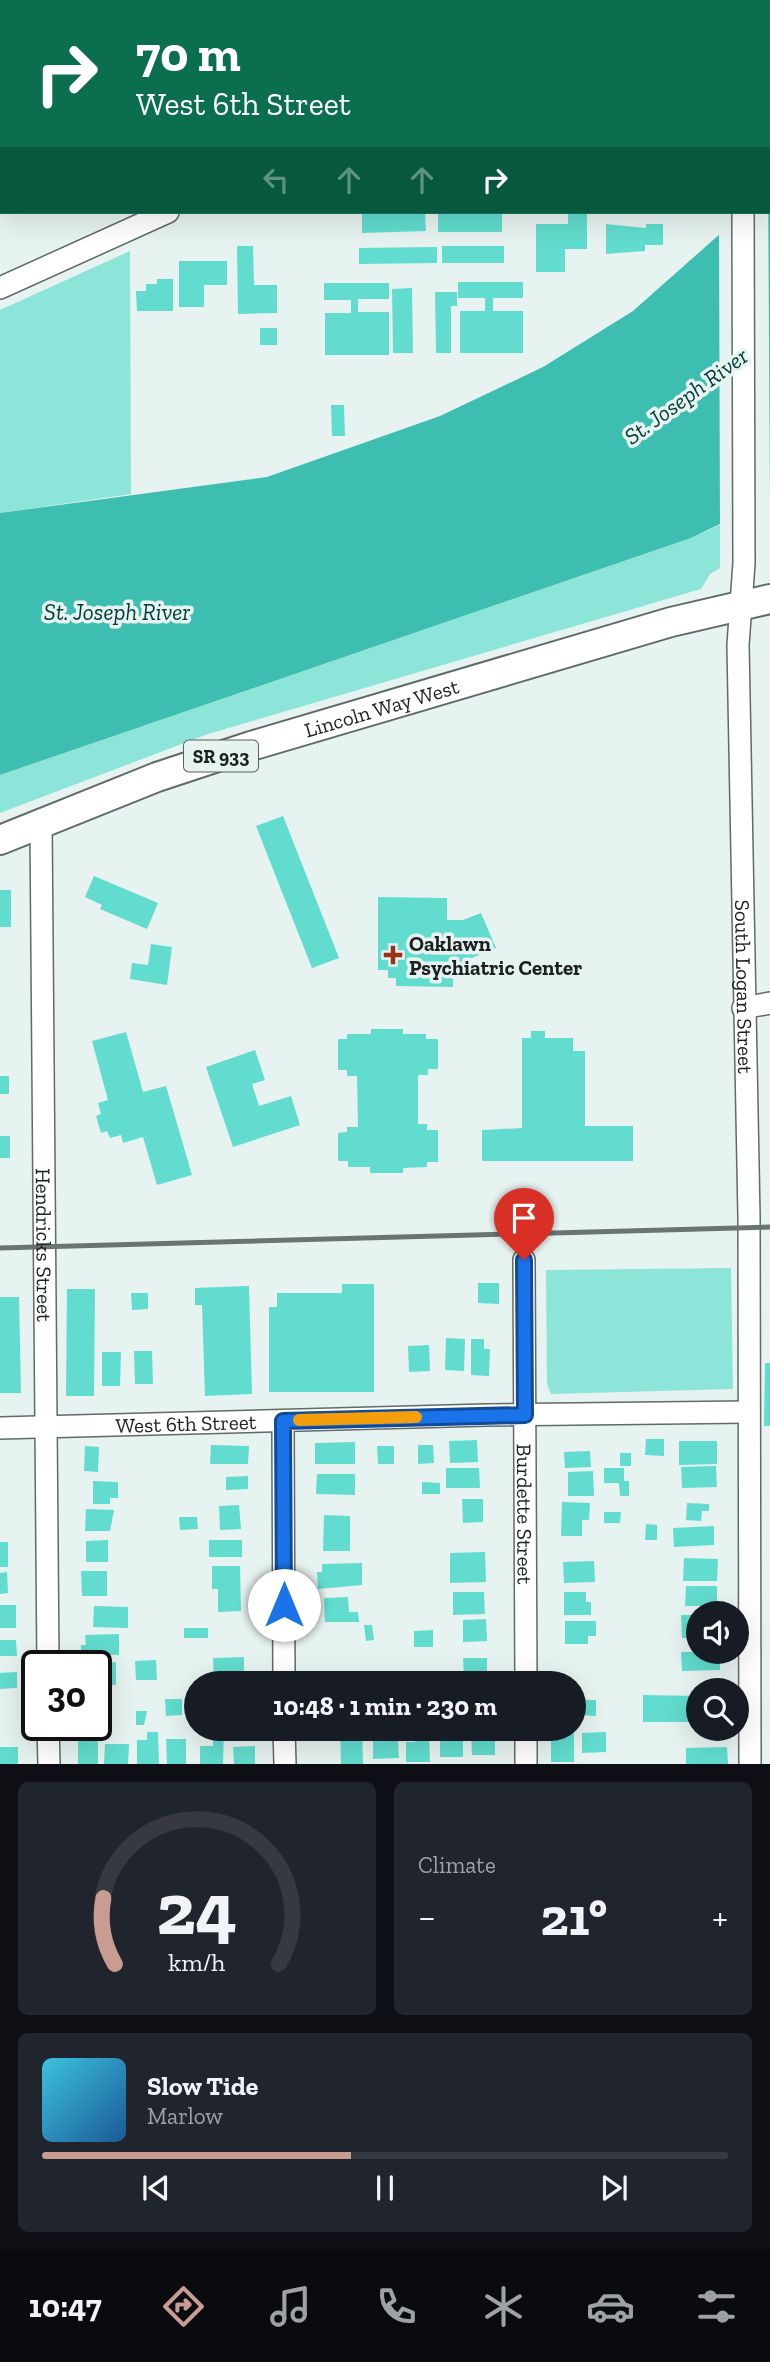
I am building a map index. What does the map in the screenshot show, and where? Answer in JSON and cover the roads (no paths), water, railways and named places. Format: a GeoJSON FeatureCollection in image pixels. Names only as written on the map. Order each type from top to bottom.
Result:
{"type":"FeatureCollection","features":[{"type":"Feature","properties":{"kind":"main road","name":"Lincoln Way West"},"geometry":{"type":"LineString","coordinates":[[0,840],[157,777],[251,746],[671,622],[770,599]]}},
{"type":"Feature","properties":{"kind":"street"},"geometry":{"type":"LineString","coordinates":[[0,288],[164,214]]}},
{"type":"Feature","properties":{"kind":"street","name":"South Logan Street"},"geometry":{"type":"LineString","coordinates":[[743,214],[744,563],[738,645],[743,1007],[759,1344],[749,1412],[760,1583],[750,1763]]}},
{"type":"Feature","properties":{"kind":"street","name":"Hendricks Street"},"geometry":{"type":"LineString","coordinates":[[41,823],[48,1650]]}},
{"type":"Feature","properties":{"kind":"street"},"geometry":{"type":"LineString","coordinates":[[743,1007],[770,1003]]}},
{"type":"Feature","properties":{"kind":"street","name":"Burdette Street"},"geometry":{"type":"LineString","coordinates":[[524,1260],[526,1671]]}},
{"type":"Feature","properties":{"kind":"street","name":"West 6th Street"},"geometry":{"type":"LineString","coordinates":[[0,1428],[749,1412]]}},
{"type":"Feature","properties":{"kind":"street"},"geometry":{"type":"LineString","coordinates":[[283,1421],[284,1671]]}},
{"type":"Feature","properties":{"kind":"street"},"geometry":{"type":"LineString","coordinates":[[48,1741],[49,1763]]}},
{"type":"Feature","properties":{"kind":"street"},"geometry":{"type":"LineString","coordinates":[[284,1741],[285,1763]]}},
{"type":"Feature","properties":{"kind":"street"},"geometry":{"type":"LineString","coordinates":[[526,1741],[526,1763]]}},
{"type":"Feature","properties":{"kind":"water","name":"St. Joseph River"},"geometry":{"type":"Polygon","coordinates":[[[764,214],[770,214],[770,500],[691,538],[0,775],[0,513],[267,477],[440,416],[543,367],[633,311],[721,233],[764,214]]]}},
{"type":"Feature","properties":{"kind":"railway"},"geometry":{"type":"LineString","coordinates":[[0,1248],[770,1227]]}},
{"type":"Feature","properties":{"kind":"place","name":"Oaklawn Psychiatric Center"},"geometry":{"type":"Point","coordinates":[393,955]}}]}
